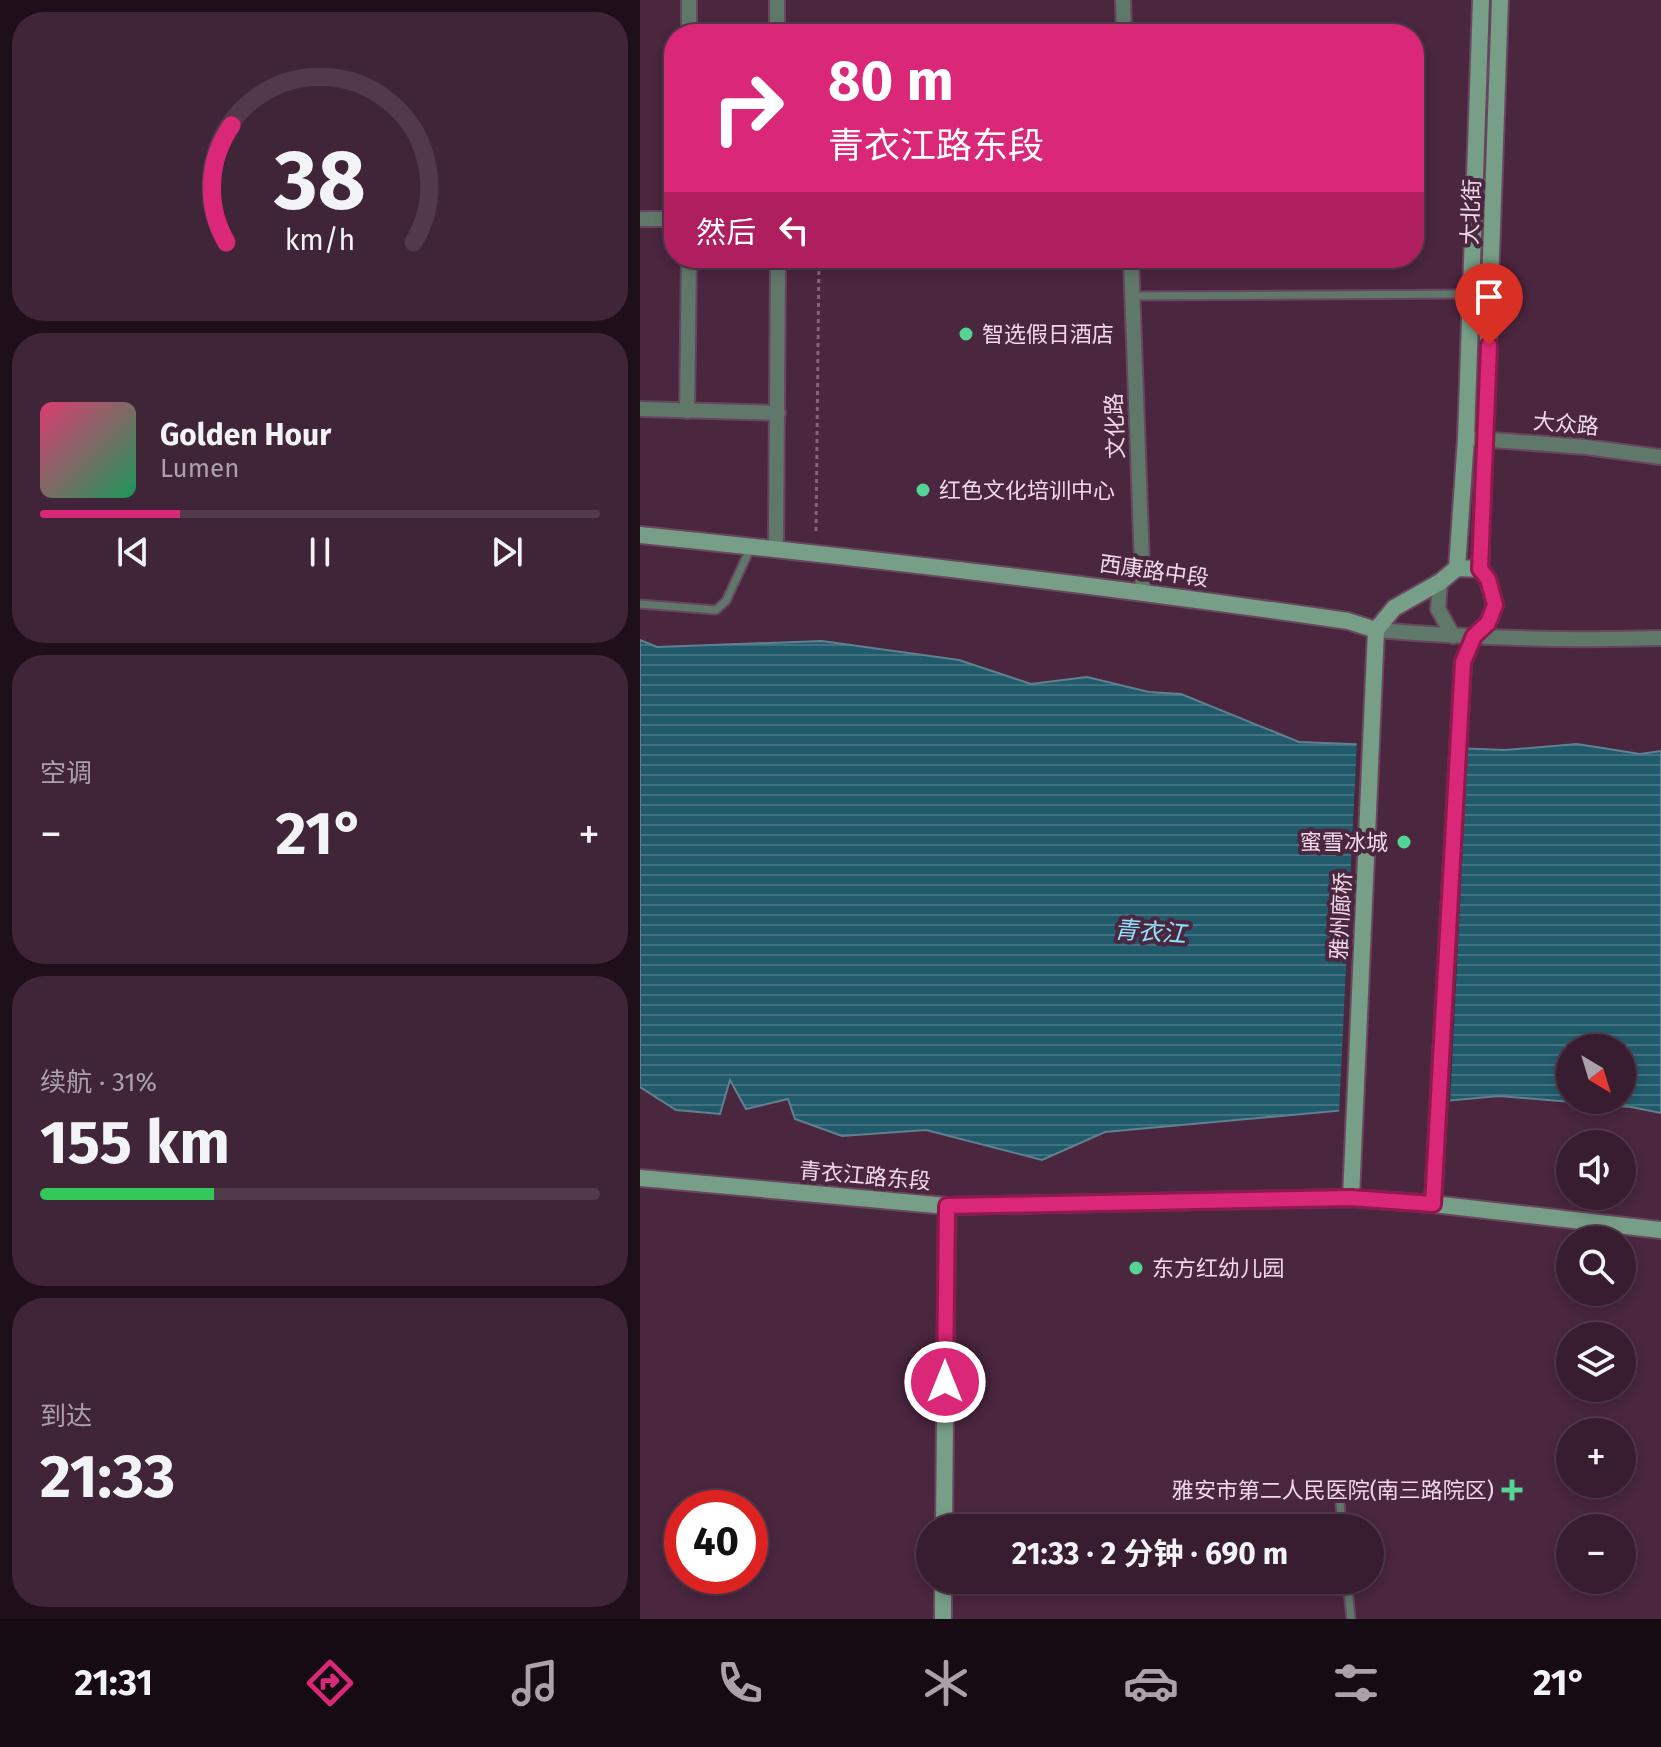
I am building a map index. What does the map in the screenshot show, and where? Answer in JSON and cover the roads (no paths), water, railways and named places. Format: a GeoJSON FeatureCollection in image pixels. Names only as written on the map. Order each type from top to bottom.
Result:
{"type":"FeatureCollection","features":[{"type":"Feature","properties":{"kind":"main road","name":"大北街"},"geometry":{"type":"LineString","coordinates":[[1457,568],[1466,438],[1481,0]]}},
{"type":"Feature","properties":{"kind":"main road","name":"大北街"},"geometry":{"type":"LineString","coordinates":[[1480,569],[1500,0]]}},
{"type":"Feature","properties":{"kind":"main road","name":"西康路中段"},"geometry":{"type":"LineString","coordinates":[[640,535],[752,545],[1143,592],[1348,621],[1376,630]]}},
{"type":"Feature","properties":{"kind":"main road"},"geometry":{"type":"LineString","coordinates":[[1376,630],[1394,608],[1440,582],[1457,568],[1480,569],[1488,579],[1495,605],[1488,623],[1474,636],[1463,662],[1433,1204]]}},
{"type":"Feature","properties":{"kind":"main road","name":"雅州廊桥"},"geometry":{"type":"LineString","coordinates":[[1351,1198],[1376,630]]}},
{"type":"Feature","properties":{"kind":"main road","name":"青衣江路东段"},"geometry":{"type":"LineString","coordinates":[[640,1178],[947,1206],[1351,1198],[1433,1204],[1661,1230]]}},
{"type":"Feature","properties":{"kind":"main road"},"geometry":{"type":"LineString","coordinates":[[944,1514],[947,1206]]}},
{"type":"Feature","properties":{"kind":"main road"},"geometry":{"type":"LineString","coordinates":[[943,1594],[943,1619]]}},
{"type":"Feature","properties":{"kind":"street"},"geometry":{"type":"LineString","coordinates":[[689,0],[689,24]]}},
{"type":"Feature","properties":{"kind":"street"},"geometry":{"type":"LineString","coordinates":[[777,0],[777,24]]}},
{"type":"Feature","properties":{"kind":"street"},"geometry":{"type":"LineString","coordinates":[[1123,0],[1124,24]]}},
{"type":"Feature","properties":{"kind":"street"},"geometry":{"type":"LineString","coordinates":[[640,219],[664,219]]}},
{"type":"Feature","properties":{"kind":"street"},"geometry":{"type":"LineString","coordinates":[[687,411],[689,268]]}},
{"type":"Feature","properties":{"kind":"street"},"geometry":{"type":"LineString","coordinates":[[776,549],[778,268]]}},
{"type":"Feature","properties":{"kind":"street","name":"文化路"},"geometry":{"type":"LineString","coordinates":[[1132,268],[1143,592]]}},
{"type":"Feature","properties":{"kind":"street"},"geometry":{"type":"LineString","coordinates":[[640,409],[778,413]]}},
{"type":"Feature","properties":{"kind":"street","name":"大众路"},"geometry":{"type":"LineString","coordinates":[[1466,438],[1586,447],[1661,457]]}},
{"type":"Feature","properties":{"kind":"street"},"geometry":{"type":"LineString","coordinates":[[1440,582],[1438,609],[1453,636]]}},
{"type":"Feature","properties":{"kind":"street","name":"西康路中段"},"geometry":{"type":"LineString","coordinates":[[1376,630],[1576,641],[1661,638]]}},
{"type":"Feature","properties":{"kind":"lane"},"geometry":{"type":"LineString","coordinates":[[1133,296],[1471,294]]}},
{"type":"Feature","properties":{"kind":"lane"},"geometry":{"type":"LineString","coordinates":[[640,604],[716,610],[726,601],[752,545]]}},
{"type":"Feature","properties":{"kind":"lane"},"geometry":{"type":"LineString","coordinates":[[1340,1503],[1341,1514]]}},
{"type":"Feature","properties":{"kind":"lane"},"geometry":{"type":"LineString","coordinates":[[1348,1594],[1351,1619]]}},
{"type":"Feature","properties":{"kind":"water","name":"青衣江"},"geometry":{"type":"Polygon","coordinates":[[[640,640],[657,647],[822,641],[959,660],[1031,684],[1087,677],[1149,692],[1181,694],[1299,742],[1505,750],[1577,744],[1640,754],[1661,751],[1661,1113],[1636,1108],[1636,1034],[1556,1034],[1556,1101],[1499,1096],[1105,1132],[1042,1160],[926,1130],[842,1136],[795,1119],[788,1099],[746,1109],[730,1080],[720,1114],[676,1110],[640,1087],[640,640]]]}},
{"type":"Feature","properties":{"kind":"place","name":"智选假日酒店"},"geometry":{"type":"Point","coordinates":[966,334]}},
{"type":"Feature","properties":{"kind":"place","name":"红色文化培训中心"},"geometry":{"type":"Point","coordinates":[923,490]}},
{"type":"Feature","properties":{"kind":"place","name":"蜜雪冰城"},"geometry":{"type":"Point","coordinates":[1404,842]}},
{"type":"Feature","properties":{"kind":"place","name":"东方红幼儿园"},"geometry":{"type":"Point","coordinates":[1136,1268]}},
{"type":"Feature","properties":{"kind":"place","name":"雅安市第二人民医院(南三路院区)"},"geometry":{"type":"Point","coordinates":[1512,1490]}}]}
